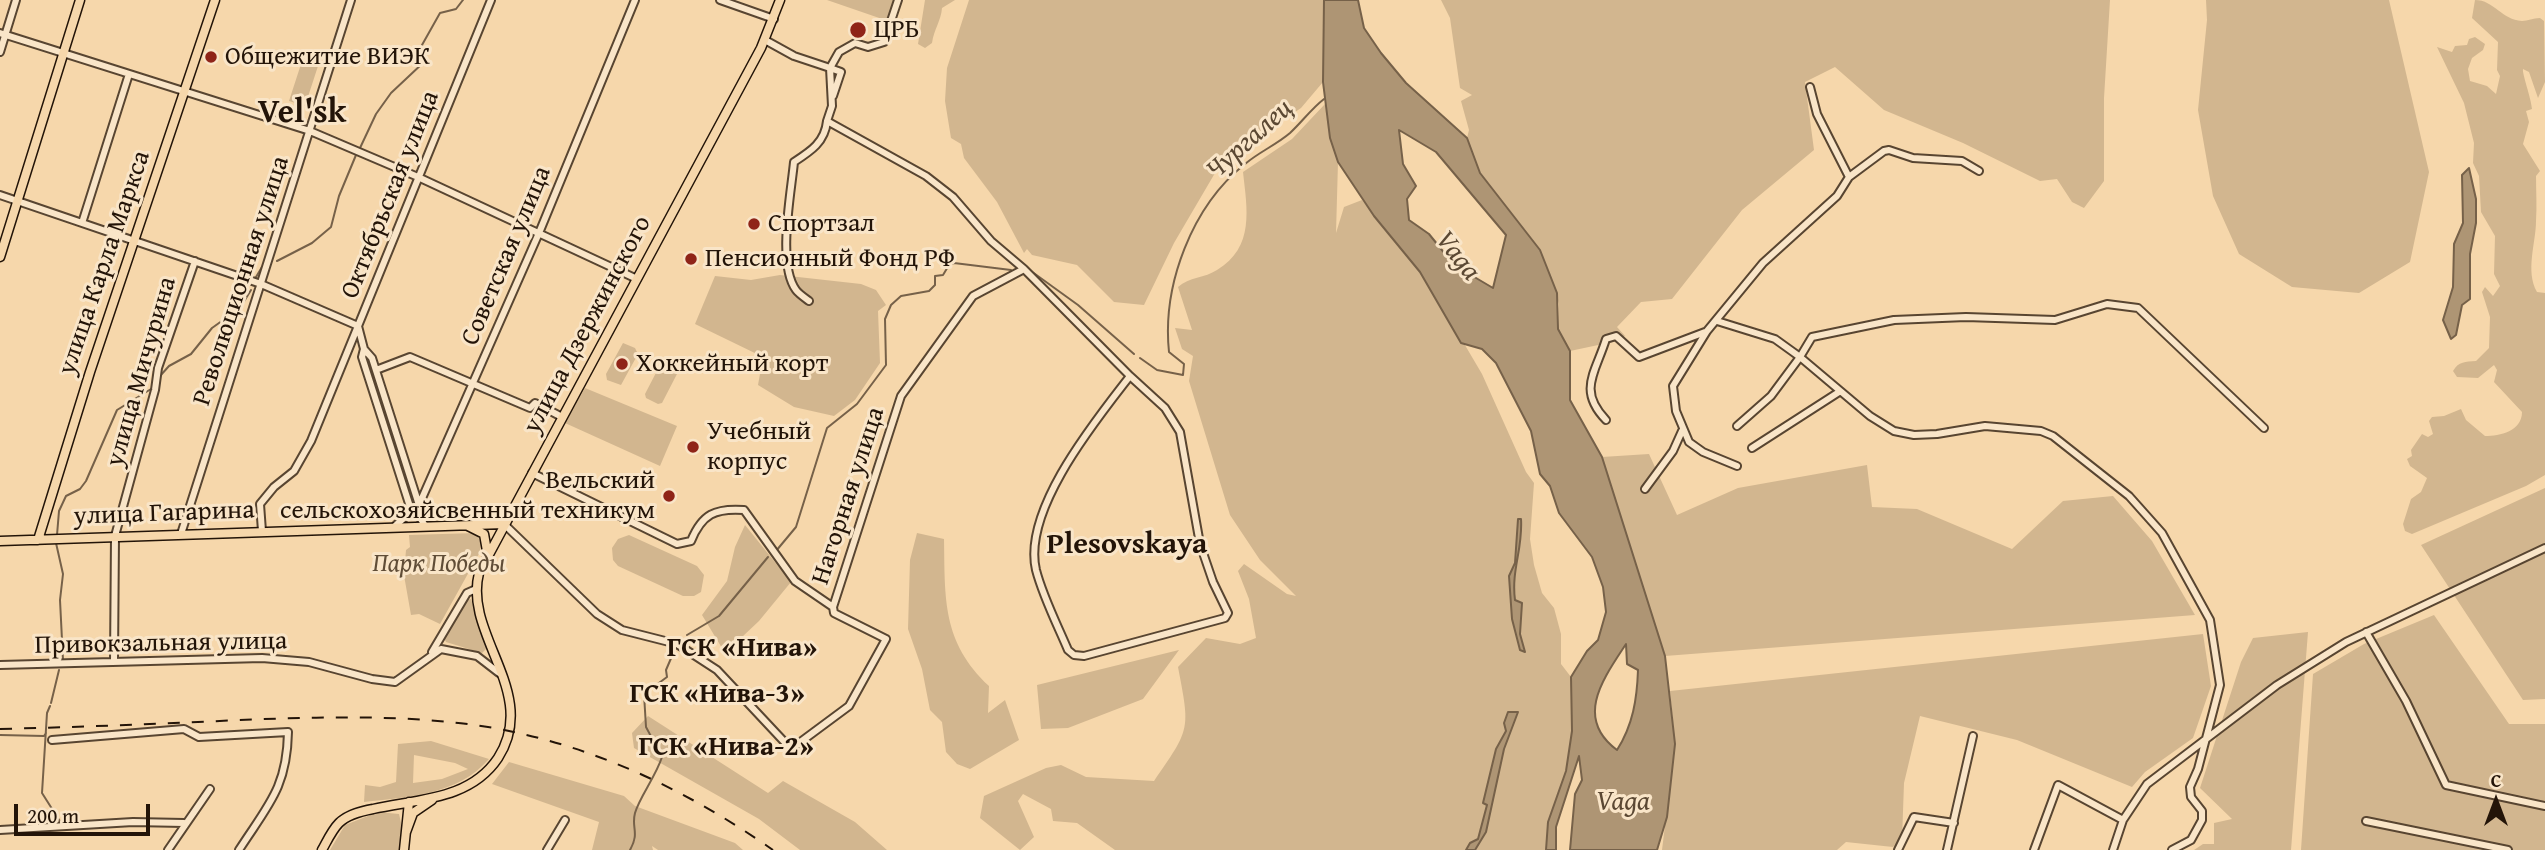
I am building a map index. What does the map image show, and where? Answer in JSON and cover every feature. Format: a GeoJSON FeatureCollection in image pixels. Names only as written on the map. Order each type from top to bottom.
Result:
{"type":"FeatureCollection","features":[{"type":"Feature","properties":{"kind":"main road"},"geometry":{"type":"LineString","coordinates":[[0,257],[80,0]]}},
{"type":"Feature","properties":{"kind":"main road","name":"улица Карла Маркса"},"geometry":{"type":"LineString","coordinates":[[38,540],[78,409],[215,0]]}},
{"type":"Feature","properties":{"kind":"main road","name":"улица Дзержинского"},"geometry":{"type":"LineString","coordinates":[[476,589],[485,558],[765,40],[780,0]]}},
{"type":"Feature","properties":{"kind":"main road"},"geometry":{"type":"LineString","coordinates":[[459,523],[484,534],[488,548],[485,558]]}},
{"type":"Feature","properties":{"kind":"main road","name":"улица Гагарина"},"geometry":{"type":"LineString","coordinates":[[0,541],[424,524],[504,524]]}},
{"type":"Feature","properties":{"kind":"main road"},"geometry":{"type":"LineString","coordinates":[[488,524],[494,526],[498,536]]}},
{"type":"Feature","properties":{"kind":"main road"},"geometry":{"type":"LineString","coordinates":[[406,832],[418,808],[472,784],[498,758],[510,724],[506,684],[481,612],[476,589]]}},
{"type":"Feature","properties":{"kind":"main road"},"geometry":{"type":"LineString","coordinates":[[322,850],[341,821],[354,814],[438,797]]}},
{"type":"Feature","properties":{"kind":"main road"},"geometry":{"type":"LineString","coordinates":[[404,850],[409,802]]}},
{"type":"Feature","properties":{"kind":"main road"},"geometry":{"type":"LineString","coordinates":[[393,805],[403,808],[408,818]]}},
{"type":"Feature","properties":{"kind":"street"},"geometry":{"type":"LineString","coordinates":[[0,52],[3,34],[16,0]]}},
{"type":"Feature","properties":{"kind":"street","name":"Революционная улица"},"geometry":{"type":"LineString","coordinates":[[181,534],[351,0]]}},
{"type":"Feature","properties":{"kind":"street","name":"Октябрьская улица"},"geometry":{"type":"LineString","coordinates":[[262,531],[260,504],[274,487],[295,471],[311,441],[491,0]]}},
{"type":"Feature","properties":{"kind":"street","name":"Советская улица"},"geometry":{"type":"LineString","coordinates":[[396,525],[419,505],[539,233],[635,0]]}},
{"type":"Feature","properties":{"kind":"street"},"geometry":{"type":"LineString","coordinates":[[720,0],[774,19]]}},
{"type":"Feature","properties":{"kind":"street"},"geometry":{"type":"LineString","coordinates":[[832,102],[830,68],[847,46],[855,43],[868,47],[884,41],[898,0]]}},
{"type":"Feature","properties":{"kind":"street"},"geometry":{"type":"LineString","coordinates":[[3,34],[310,131],[418,177],[636,279]]}},
{"type":"Feature","properties":{"kind":"street"},"geometry":{"type":"LineString","coordinates":[[765,40],[794,56],[841,72],[826,132],[815,148],[794,162],[786,252],[796,290],[809,301]]}},
{"type":"Feature","properties":{"kind":"street"},"geometry":{"type":"LineString","coordinates":[[82,223],[129,74]]}},
{"type":"Feature","properties":{"kind":"street"},"geometry":{"type":"LineString","coordinates":[[1810,87],[1818,114],[1849,177]]}},
{"type":"Feature","properties":{"kind":"street"},"geometry":{"type":"LineString","coordinates":[[827,121],[926,176],[953,197],[991,241],[1024,269],[1165,408],[1180,432],[1200,544],[1213,582],[1228,613],[1225,618],[1083,656],[1074,655],[1068,650],[1036,569],[1035,546],[1043,515],[1082,437],[1130,376]]}},
{"type":"Feature","properties":{"kind":"street"},"geometry":{"type":"LineString","coordinates":[[1737,466],[1703,452],[1689,442],[1682,431],[1673,386],[1707,331],[1763,263],[1837,196],[1849,177],[1889,150],[1913,158],[1962,161],[1979,171]]}},
{"type":"Feature","properties":{"kind":"street"},"geometry":{"type":"LineString","coordinates":[[0,195],[261,284],[358,326]]}},
{"type":"Feature","properties":{"kind":"street","name":"улица Мичурина"},"geometry":{"type":"LineString","coordinates":[[114,661],[115,536],[155,390],[158,368],[195,261]]}},
{"type":"Feature","properties":{"kind":"street","name":"Нагорная улица"},"geometry":{"type":"LineString","coordinates":[[833,607],[901,396],[973,296],[1024,269]]}},
{"type":"Feature","properties":{"kind":"street"},"geometry":{"type":"LineString","coordinates":[[1737,426],[1770,396],[1812,337],[1894,320],[1966,317],[2055,320],[2107,304],[2138,308],[2264,428]]}},
{"type":"Feature","properties":{"kind":"street"},"geometry":{"type":"LineString","coordinates":[[1717,321],[1775,339],[1839,392],[1895,431],[1914,435],[1985,426],[2041,431],[2085,458],[2130,496],[2162,533],[2210,620],[2220,685],[2190,792],[2202,811],[2202,820],[2190,840],[2172,850]]}},
{"type":"Feature","properties":{"kind":"street","name":"Октябрьская улица"},"geometry":{"type":"LineString","coordinates":[[358,326],[364,349],[376,370],[419,505]]}},
{"type":"Feature","properties":{"kind":"street"},"geometry":{"type":"LineString","coordinates":[[1606,420],[1594,408],[1590,385],[1606,339],[1616,336],[1639,357],[1707,331]]}},
{"type":"Feature","properties":{"kind":"street","name":"Октябрьская улица"},"geometry":{"type":"LineString","coordinates":[[364,349],[362,357],[412,513]]}},
{"type":"Feature","properties":{"kind":"street"},"geometry":{"type":"LineString","coordinates":[[376,370],[410,357],[474,382],[515,403],[530,408],[535,402],[562,416]]}},
{"type":"Feature","properties":{"kind":"street"},"geometry":{"type":"LineString","coordinates":[[1752,448],[1839,392]]}},
{"type":"Feature","properties":{"kind":"street"},"geometry":{"type":"LineString","coordinates":[[1645,489],[1674,451],[1682,431]]}},
{"type":"Feature","properties":{"kind":"street"},"geometry":{"type":"LineString","coordinates":[[504,524],[597,614],[622,630],[677,644],[718,670],[791,749],[849,706],[886,639],[834,613],[833,607],[795,581],[744,510],[722,509],[698,523],[691,541],[677,544],[532,473]]}},
{"type":"Feature","properties":{"kind":"street"},"geometry":{"type":"LineString","coordinates":[[419,505],[417,513],[424,524]]}},
{"type":"Feature","properties":{"kind":"street"},"geometry":{"type":"LineString","coordinates":[[2112,850],[2123,820],[2147,784],[2277,685],[2366,632],[2545,548]]}},
{"type":"Feature","properties":{"kind":"street"},"geometry":{"type":"LineString","coordinates":[[432,654],[467,593],[476,589]]}},
{"type":"Feature","properties":{"kind":"street"},"geometry":{"type":"LineString","coordinates":[[2366,632],[2406,701],[2446,785],[2545,806]]}},
{"type":"Feature","properties":{"kind":"street"},"geometry":{"type":"LineString","coordinates":[[432,654],[441,649],[451,649],[477,656],[496,667],[506,684]]}},
{"type":"Feature","properties":{"kind":"street","name":"Привокзальная улица"},"geometry":{"type":"LineString","coordinates":[[0,665],[262,658],[309,662],[372,679],[395,682],[432,654]]}},
{"type":"Feature","properties":{"kind":"street"},"geometry":{"type":"LineString","coordinates":[[52,740],[184,729],[199,737],[288,732],[288,762],[283,782],[239,850]]}},
{"type":"Feature","properties":{"kind":"street"},"geometry":{"type":"LineString","coordinates":[[1947,850],[1973,736]]}},
{"type":"Feature","properties":{"kind":"street"},"geometry":{"type":"LineString","coordinates":[[2034,850],[2058,785],[2123,820]]}},
{"type":"Feature","properties":{"kind":"street"},"geometry":{"type":"LineString","coordinates":[[168,850],[184,823],[210,789]]}},
{"type":"Feature","properties":{"kind":"street"},"geometry":{"type":"LineString","coordinates":[[1898,850],[1914,817],[1955,823]]}},
{"type":"Feature","properties":{"kind":"street"},"geometry":{"type":"LineString","coordinates":[[547,850],[565,820]]}},
{"type":"Feature","properties":{"kind":"street"},"geometry":{"type":"LineString","coordinates":[[2366,821],[2508,850]]}},
{"type":"Feature","properties":{"kind":"street"},"geometry":{"type":"LineString","coordinates":[[0,830],[133,822],[184,823]]}},
{"type":"Feature","properties":{"kind":"green space"},"geometry":{"type":"Polygon","coordinates":[[[827,0],[895,0],[888,21],[827,0]]]}},
{"type":"Feature","properties":{"kind":"green space"},"geometry":{"type":"Polygon","coordinates":[[[925,0],[955,0],[942,8],[932,43],[925,48],[918,44],[925,0]]]}},
{"type":"Feature","properties":{"kind":"green space"},"geometry":{"type":"Polygon","coordinates":[[[969,0],[1324,0],[1323,82],[1301,108],[1248,144],[1215,173],[1174,243],[1144,305],[1114,302],[1077,265],[1032,255],[1027,249],[1024,253],[997,202],[964,158],[961,144],[951,138],[945,101],[947,68],[969,0]]]}},
{"type":"Feature","properties":{"kind":"green space"},"geometry":{"type":"Polygon","coordinates":[[[1441,0],[2110,0],[2104,98],[2104,181],[2084,208],[2072,202],[2057,179],[2040,181],[1963,143],[1884,110],[1835,67],[1805,82],[1814,150],[1742,210],[1672,299],[1641,302],[1617,327],[1625,336],[1617,341],[1570,351],[1558,329],[1559,304],[1540,250],[1480,173],[1467,138],[1469,130],[1461,101],[1472,95],[1460,88],[1450,18],[1441,0]]]}},
{"type":"Feature","properties":{"kind":"green space"},"geometry":{"type":"Polygon","coordinates":[[[2206,0],[2389,0],[2429,172],[2410,262],[2359,293],[2292,287],[2239,254],[2213,196],[2198,110],[2207,20],[2206,0]]]}},
{"type":"Feature","properties":{"kind":"green space"},"geometry":{"type":"Polygon","coordinates":[[[2475,0],[2488,3],[2515,20],[2540,18],[2544,21],[2545,82],[2538,98],[2529,72],[2523,69],[2532,109],[2526,111],[2529,122],[2523,144],[2540,171],[2536,176],[2536,230],[2531,266],[2537,292],[2545,293],[2545,475],[2526,486],[2412,534],[2405,531],[2403,524],[2411,499],[2421,492],[2427,478],[2410,466],[2407,459],[2412,456],[2411,450],[2422,434],[2428,437],[2433,434],[2429,421],[2432,417],[2444,416],[2461,409],[2466,420],[2485,436],[2491,436],[2514,428],[2522,412],[2494,382],[2497,370],[2494,365],[2478,378],[2457,377],[2453,371],[2460,364],[2476,361],[2489,348],[2490,317],[2482,292],[2485,287],[2493,296],[2500,286],[2494,274],[2495,236],[2481,212],[2479,176],[2473,163],[2474,143],[2464,103],[2437,47],[2452,52],[2455,46],[2467,45],[2469,39],[2475,37],[2485,44],[2483,50],[2472,58],[2468,69],[2470,81],[2487,86],[2496,94],[2500,76],[2497,70],[2498,42],[2472,18],[2475,0]]]}},
{"type":"Feature","properties":{"kind":"green space"},"geometry":{"type":"Polygon","coordinates":[[[302,61],[318,66],[305,106],[289,101],[302,61]]]}},
{"type":"Feature","properties":{"kind":"green space"},"geometry":{"type":"Polygon","coordinates":[[[1325,104],[1330,138],[1338,162],[1336,233],[1344,207],[1362,200],[1420,272],[1439,301],[1482,374],[1526,472],[1534,483],[1530,539],[1534,565],[1542,593],[1554,608],[1561,634],[1561,664],[1571,677],[1572,731],[1566,771],[1548,822],[1546,850],[1115,850],[1077,823],[1053,821],[1051,809],[1023,794],[1018,801],[1034,837],[1020,850],[980,818],[984,796],[1046,768],[1061,765],[1086,777],[1154,781],[1175,750],[1184,728],[1185,704],[1178,667],[1206,638],[1240,644],[1256,638],[1249,599],[1238,571],[1244,564],[1287,594],[1296,596],[1260,560],[1230,515],[1189,381],[1193,356],[1182,349],[1175,328],[1192,330],[1178,287],[1217,270],[1229,261],[1243,239],[1247,213],[1243,172],[1292,139],[1325,104]]]}},
{"type":"Feature","properties":{"kind":"green space"},"geometry":{"type":"Polygon","coordinates":[[[780,275],[861,284],[876,290],[886,305],[878,311],[880,363],[855,400],[834,416],[794,407],[758,385],[763,357],[695,324],[715,276],[751,280],[780,275]]]}},
{"type":"Feature","properties":{"kind":"green space","name":"Хоккейный корт"},"geometry":{"type":"Polygon","coordinates":[[[623,343],[635,348],[638,354],[621,385],[607,380],[606,374],[623,343]]]}},
{"type":"Feature","properties":{"kind":"green space","name":"Хоккейный корт"},"geometry":{"type":"Polygon","coordinates":[[[665,365],[677,374],[662,403],[658,404],[646,398],[645,394],[659,367],[665,365]]]}},
{"type":"Feature","properties":{"kind":"green space"},"geometry":{"type":"Polygon","coordinates":[[[585,388],[677,426],[660,466],[565,423],[585,388]]]}},
{"type":"Feature","properties":{"kind":"green space"},"geometry":{"type":"Polygon","coordinates":[[[1649,454],[1677,515],[1738,488],[1867,465],[1872,507],[1917,509],[2012,549],[2063,501],[2113,496],[2152,541],[2195,615],[1665,656],[1602,457],[1649,454]]]}},
{"type":"Feature","properties":{"kind":"green space"},"geometry":{"type":"Polygon","coordinates":[[[2545,488],[2545,699],[2523,700],[2421,545],[2545,488]]]}},
{"type":"Feature","properties":{"kind":"green space"},"geometry":{"type":"Polygon","coordinates":[[[745,525],[791,582],[759,621],[725,653],[702,615],[727,581],[735,547],[745,525]]]}},
{"type":"Feature","properties":{"kind":"green space","name":"Парк Победы"},"geometry":{"type":"Polygon","coordinates":[[[476,533],[481,543],[480,552],[440,624],[419,614],[411,615],[402,564],[405,562],[406,550],[410,547],[409,535],[476,533]]]}},
{"type":"Feature","properties":{"kind":"green space"},"geometry":{"type":"Polygon","coordinates":[[[917,533],[944,539],[946,600],[954,636],[962,653],[989,686],[988,713],[1005,700],[1019,740],[970,769],[957,764],[946,752],[942,722],[930,710],[922,669],[908,629],[910,560],[917,533]]]}},
{"type":"Feature","properties":{"kind":"green space"},"geometry":{"type":"Polygon","coordinates":[[[629,535],[697,566],[704,575],[701,592],[694,596],[683,596],[618,566],[613,560],[612,548],[618,539],[629,535]]]}},
{"type":"Feature","properties":{"kind":"green space"},"geometry":{"type":"Polygon","coordinates":[[[471,599],[487,648],[482,653],[446,642],[444,638],[466,600],[471,599]]]}},
{"type":"Feature","properties":{"kind":"green space"},"geometry":{"type":"Polygon","coordinates":[[[2434,615],[2509,724],[2545,724],[2545,850],[2301,850],[2313,674],[2364,644],[2434,615]]]}},
{"type":"Feature","properties":{"kind":"green space"},"geometry":{"type":"Polygon","coordinates":[[[2308,632],[2291,850],[2194,850],[2203,844],[2214,844],[2214,823],[2232,819],[2200,788],[2241,662],[2253,638],[2308,632]]]}},
{"type":"Feature","properties":{"kind":"green space"},"geometry":{"type":"Polygon","coordinates":[[[2203,634],[2211,686],[2193,738],[2145,772],[2132,787],[2017,740],[1920,716],[1904,783],[1902,840],[1893,847],[1846,842],[1837,850],[1662,850],[1675,744],[1670,691],[2203,634]]]}},
{"type":"Feature","properties":{"kind":"green space"},"geometry":{"type":"Polygon","coordinates":[[[1179,650],[1143,699],[1068,728],[1041,729],[1037,685],[1179,650]]]}},
{"type":"Feature","properties":{"kind":"green space"},"geometry":{"type":"Polygon","coordinates":[[[648,716],[768,793],[783,781],[855,822],[887,850],[800,850],[759,819],[634,748],[632,733],[648,716]]]}},
{"type":"Feature","properties":{"kind":"green space"},"geometry":{"type":"Polygon","coordinates":[[[431,741],[489,759],[477,771],[447,787],[415,796],[364,802],[365,785],[380,787],[396,782],[398,744],[431,741]],[[414,755],[413,783],[442,779],[468,769],[455,763],[414,755]]]}},
{"type":"Feature","properties":{"kind":"green space"},"geometry":{"type":"Polygon","coordinates":[[[509,762],[624,796],[635,806],[735,843],[743,850],[658,850],[652,846],[653,850],[592,850],[599,822],[492,784],[509,762]]]}},
{"type":"Feature","properties":{"kind":"green space"},"geometry":{"type":"Polygon","coordinates":[[[378,812],[399,814],[402,827],[401,850],[330,850],[345,825],[378,812]]]}},
{"type":"Feature","properties":{"kind":"water","name":"Vaga"},"geometry":{"type":"Polygon","coordinates":[[[1324,0],[1358,0],[1364,28],[1381,53],[1406,83],[1467,138],[1480,173],[1540,250],[1557,293],[1558,329],[1570,351],[1570,400],[1602,457],[1665,656],[1675,744],[1667,817],[1657,850],[1570,850],[1575,794],[1582,780],[1579,756],[1556,827],[1556,850],[1546,850],[1548,822],[1566,771],[1572,731],[1571,677],[1587,651],[1598,640],[1606,612],[1603,587],[1592,557],[1559,513],[1550,486],[1540,474],[1531,431],[1496,363],[1482,349],[1461,343],[1420,272],[1374,216],[1338,162],[1330,138],[1323,82],[1324,0]],[[1399,130],[1403,164],[1416,186],[1407,199],[1409,220],[1429,234],[1454,265],[1493,288],[1506,235],[1436,152],[1399,130]],[[1626,644],[1602,684],[1595,712],[1597,725],[1604,738],[1617,750],[1630,721],[1638,670],[1627,664],[1626,644]]]}},
{"type":"Feature","properties":{"kind":"water"},"geometry":{"type":"Polygon","coordinates":[[[2469,168],[2476,199],[2476,223],[2470,254],[2470,299],[2462,305],[2456,335],[2451,339],[2443,320],[2453,287],[2454,244],[2463,223],[2462,175],[2469,168]]]}},
{"type":"Feature","properties":{"kind":"water"},"geometry":{"type":"Polygon","coordinates":[[[1518,519],[1521,519],[1521,530],[1514,589],[1515,600],[1522,603],[1520,634],[1525,652],[1520,650],[1512,619],[1509,576],[1515,563],[1518,519]]]}},
{"type":"Feature","properties":{"kind":"water"},"geometry":{"type":"Polygon","coordinates":[[[1508,712],[1518,712],[1504,749],[1486,832],[1475,850],[1466,850],[1470,843],[1478,839],[1487,805],[1483,803],[1496,749],[1506,731],[1504,723],[1508,712]]]}},
{"type":"Feature","properties":{"kind":"waterway"},"geometry":{"type":"LineString","coordinates":[[360,148],[376,114],[391,93],[424,62],[422,45],[440,13],[456,9],[463,0]]}},
{"type":"Feature","properties":{"kind":"waterway","name":"Чургалец"},"geometry":{"type":"LineString","coordinates":[[1140,358],[1157,370],[1183,375],[1184,364],[1169,352],[1170,300],[1184,249],[1196,224],[1226,181],[1250,160],[1290,133],[1324,99]]}},
{"type":"Feature","properties":{"kind":"waterway"},"geometry":{"type":"LineString","coordinates":[[277,261],[312,243],[331,227],[339,196],[356,155]]}},
{"type":"Feature","properties":{"kind":"waterway","name":"Чургалец"},"geometry":{"type":"LineString","coordinates":[[776,551],[796,527],[827,428],[857,404],[886,365],[885,319],[891,305],[901,296],[929,291],[935,285],[935,276],[943,275],[949,265],[954,263],[1011,270]]}},
{"type":"Feature","properties":{"kind":"waterway","name":"Чургалец"},"geometry":{"type":"LineString","coordinates":[[1024,266],[1078,305],[1134,354]]}},
{"type":"Feature","properties":{"kind":"waterway"},"geometry":{"type":"LineString","coordinates":[[256,277],[262,267]]}},
{"type":"Feature","properties":{"kind":"waterway"},"geometry":{"type":"LineString","coordinates":[[160,376],[169,366],[191,354],[212,328],[240,308],[251,290]]}},
{"type":"Feature","properties":{"kind":"waterway"},"geometry":{"type":"LineString","coordinates":[[57,535],[59,511],[66,496],[80,489],[86,481],[117,410],[151,389]]}},
{"type":"Feature","properties":{"kind":"waterway"},"geometry":{"type":"LineString","coordinates":[[56,543],[63,574],[60,600],[63,660]]}},
{"type":"Feature","properties":{"kind":"waterway","name":"Чургалец"},"geometry":{"type":"LineString","coordinates":[[687,635],[719,616],[768,557]]}},
{"type":"Feature","properties":{"kind":"waterway","name":"Чургалец"},"geometry":{"type":"LineString","coordinates":[[630,850],[635,834],[635,813],[662,757],[646,727],[644,694],[667,677],[666,670],[672,656]]}},
{"type":"Feature","properties":{"kind":"waterway"},"geometry":{"type":"LineString","coordinates":[[51,703],[59,670]]}},
{"type":"Feature","properties":{"kind":"waterway"},"geometry":{"type":"LineString","coordinates":[[50,706],[47,713],[42,793],[61,823]]}},
{"type":"Feature","properties":{"kind":"waterway"},"geometry":{"type":"LineString","coordinates":[[0,735],[44,736],[46,733]]}},
{"type":"Feature","properties":{"kind":"railway"},"geometry":{"type":"LineString","coordinates":[[0,729],[333,717],[395,718],[488,727],[565,745],[638,773],[707,808],[773,850]]}},
{"type":"Feature","properties":{"kind":"place","name":"ЦРБ"},"geometry":{"type":"Point","coordinates":[858,30]}},
{"type":"Feature","properties":{"kind":"place","name":"Общежитие ВИЭК"},"geometry":{"type":"Point","coordinates":[211,57]}},
{"type":"Feature","properties":{"kind":"place","name":"Спортзал"},"geometry":{"type":"Point","coordinates":[754,224]}},
{"type":"Feature","properties":{"kind":"place","name":"Пенсионный Фонд РФ"},"geometry":{"type":"Point","coordinates":[691,259]}},
{"type":"Feature","properties":{"kind":"place","name":"Хоккейный корт"},"geometry":{"type":"Point","coordinates":[622,364]}},
{"type":"Feature","properties":{"kind":"place","name":"Учебный корпус"},"geometry":{"type":"Point","coordinates":[693,447]}},
{"type":"Feature","properties":{"kind":"place","name":"Вельский сельскохозяйсвенный техникум"},"geometry":{"type":"Point","coordinates":[669,496]}},
{"type":"Feature","properties":{"kind":"district","name":"Vel'sk"},"geometry":{"type":"Point","coordinates":[302,114]}},
{"type":"Feature","properties":{"kind":"district","name":"Plesovskaya"},"geometry":{"type":"Point","coordinates":[1127,545]}},
{"type":"Feature","properties":{"kind":"district","name":"ГСК «Нива»"},"geometry":{"type":"Point","coordinates":[742,649]}},
{"type":"Feature","properties":{"kind":"district","name":"ГСК «Нива-3»"},"geometry":{"type":"Point","coordinates":[717,695]}},
{"type":"Feature","properties":{"kind":"district","name":"ГСК «Нива-2»"},"geometry":{"type":"Point","coordinates":[726,748]}}]}
